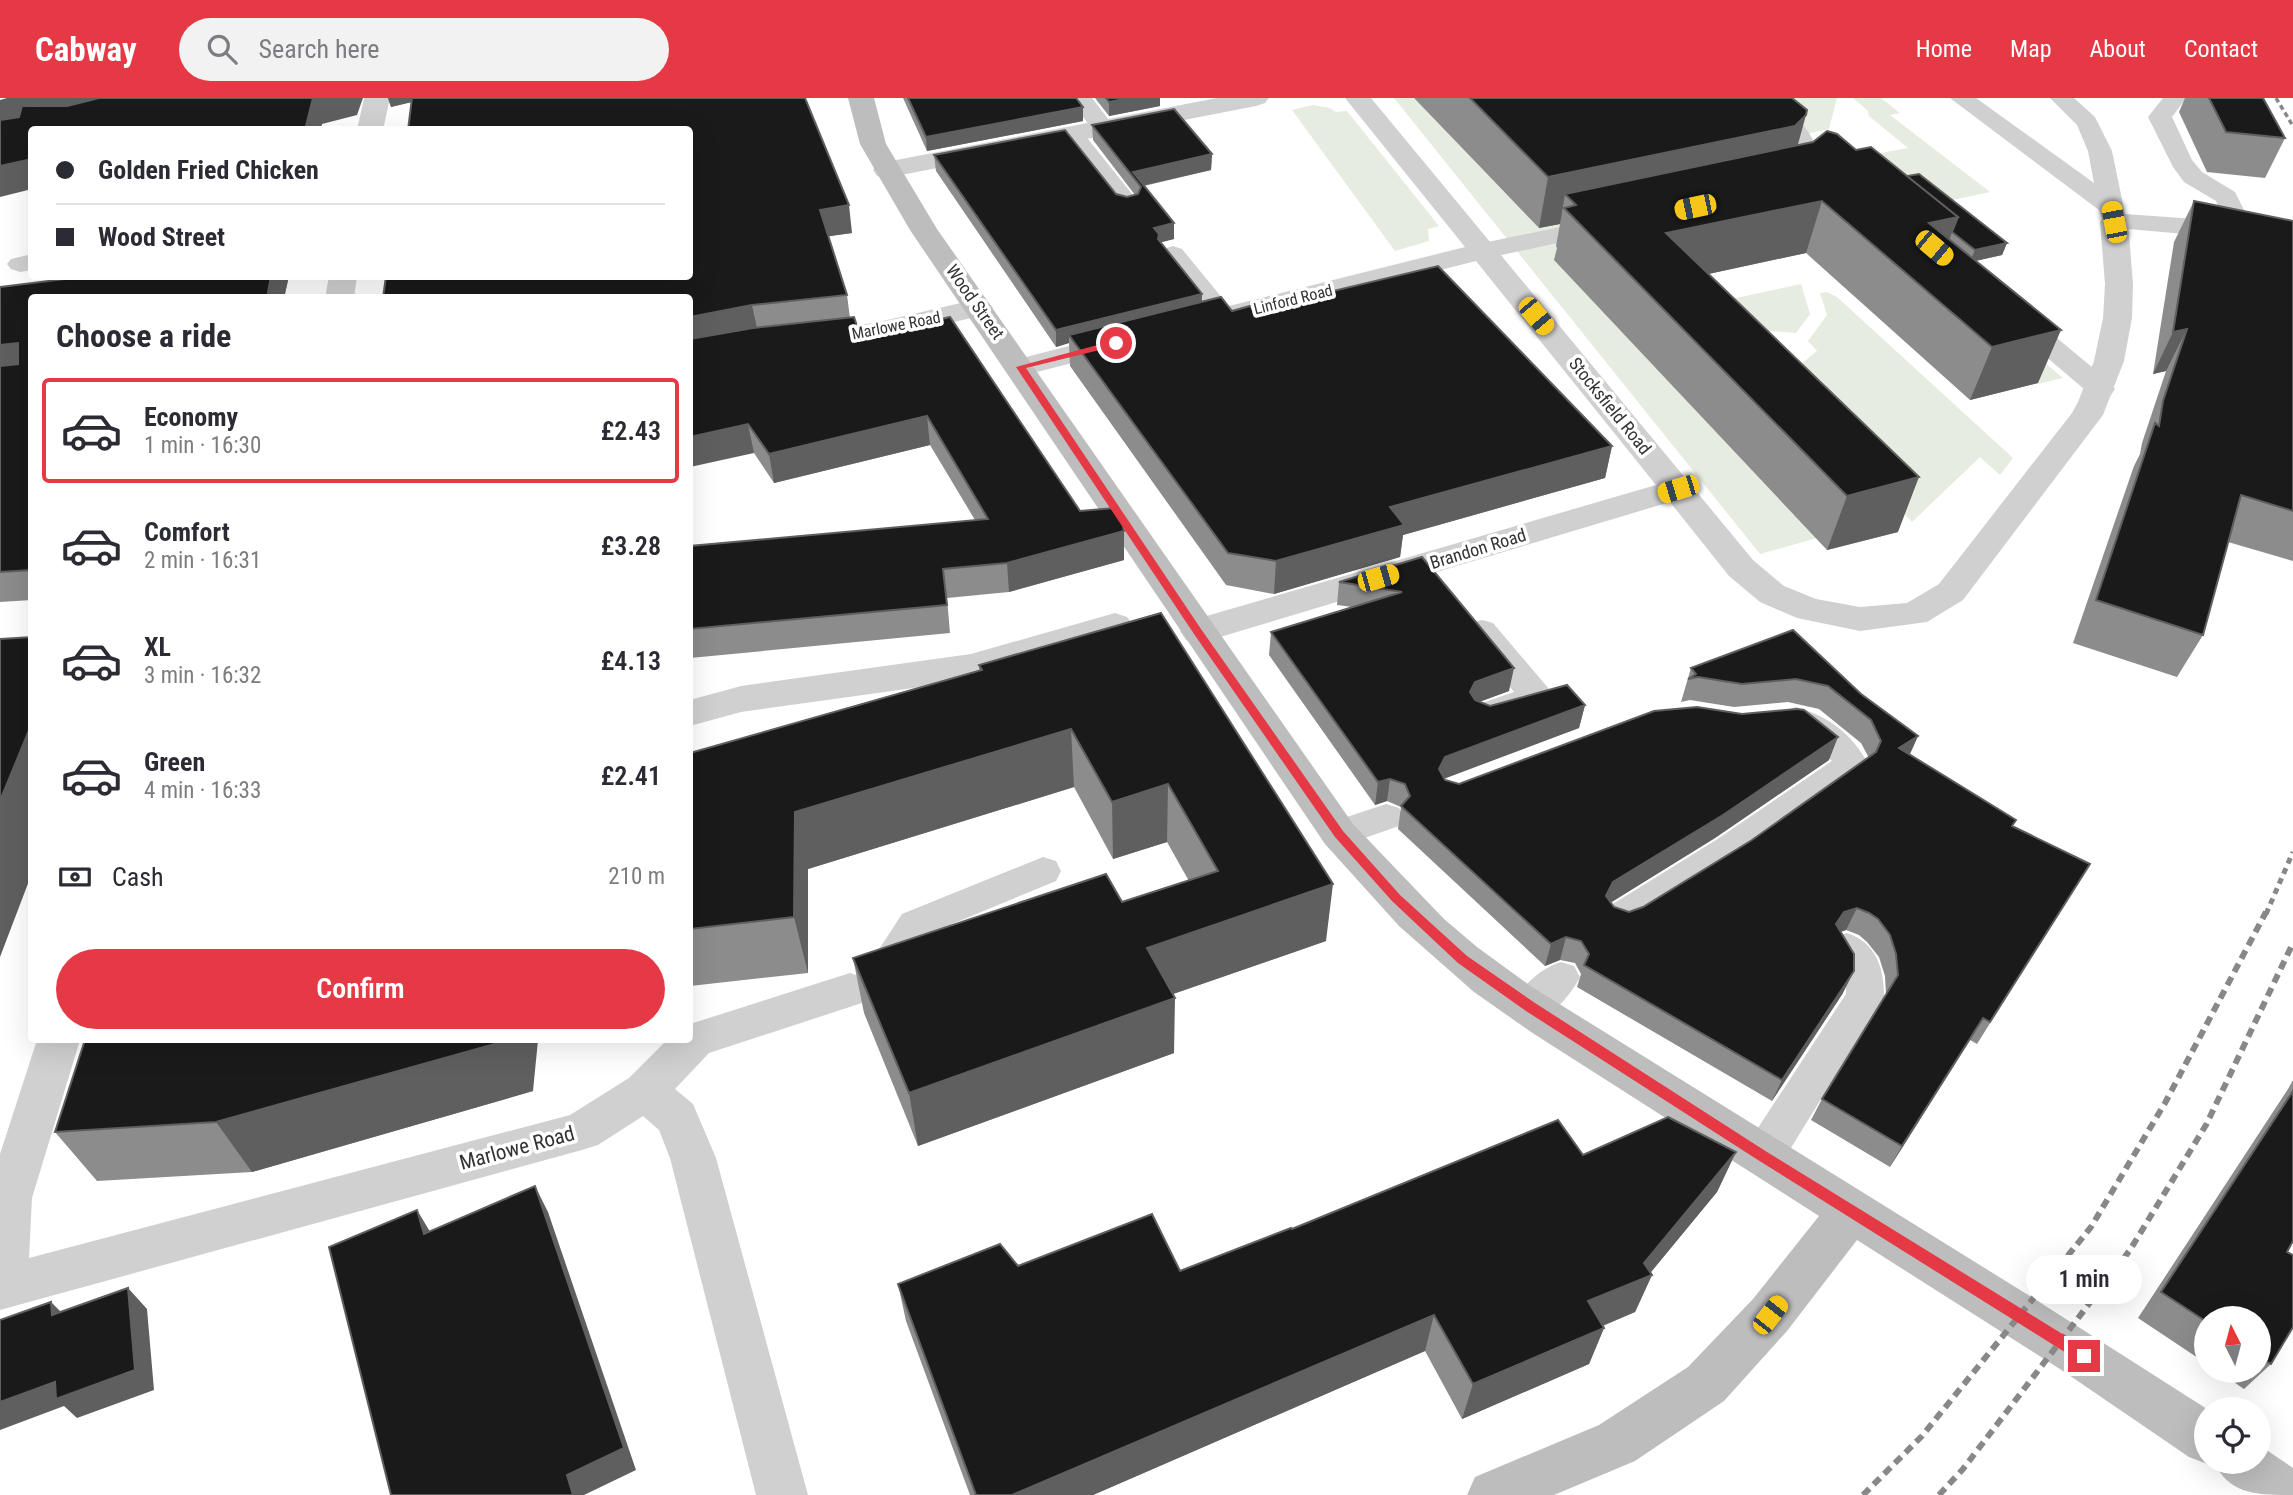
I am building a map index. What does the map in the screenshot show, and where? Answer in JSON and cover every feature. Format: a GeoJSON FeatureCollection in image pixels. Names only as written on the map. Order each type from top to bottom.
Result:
{"type":"FeatureCollection","features":[{"type":"Feature","properties":{"kind":"main road","name":"Wood Street"},"geometry":{"type":"LineString","coordinates":[[860,98],[873,144],[886,170],[978,308],[1339,834],[1396,898],[1462,960],[1531,1007],[1914,1251],[2020,1314],[2194,1430]]}},
{"type":"Feature","properties":{"kind":"main road"},"geometry":{"type":"LineString","coordinates":[[1493,1495],[1617,1443],[1706,1384],[1770,1315],[1852,1210]]}},
{"type":"Feature","properties":{"kind":"main road"},"geometry":{"type":"LineString","coordinates":[[2262,1474],[2289,1489]]}},
{"type":"Feature","properties":{"kind":"street"},"geometry":{"type":"LineString","coordinates":[[371,126],[377,98]]}},
{"type":"Feature","properties":{"kind":"street"},"geometry":{"type":"LineString","coordinates":[[886,170],[1256,98]]}},
{"type":"Feature","properties":{"kind":"street","name":"Stocksfield Road"},"geometry":{"type":"LineString","coordinates":[[1358,98],[1741,568],[1772,594],[1809,610],[1860,619],[1915,614],[1951,592],[2077,429],[2101,389],[2116,331],[2119,304],[2113,214]]}},
{"type":"Feature","properties":{"kind":"street","name":"Linford Road"},"geometry":{"type":"LineString","coordinates":[[1021,367],[1483,251]]}},
{"type":"Feature","properties":{"kind":"street","name":"Marlowe Road"},"geometry":{"type":"LineString","coordinates":[[784,342],[874,332],[978,308]]}},
{"type":"Feature","properties":{"kind":"street","name":"Brandon Road"},"geometry":{"type":"LineString","coordinates":[[1198,632],[1443,584],[1678,489]]}},
{"type":"Feature","properties":{"kind":"street"},"geometry":{"type":"LineString","coordinates":[[693,712],[741,699],[971,667],[1115,625]]}},
{"type":"Feature","properties":{"kind":"street","name":"Marlowe Road"},"geometry":{"type":"LineString","coordinates":[[693,1041],[850,990]]}},
{"type":"Feature","properties":{"kind":"street"},"geometry":{"type":"LineString","coordinates":[[1,1288],[9,1198],[57,1043]]}},
{"type":"Feature","properties":{"kind":"street","name":"Marlowe Road"},"geometry":{"type":"LineString","coordinates":[[1,1288],[582,1131],[645,1091],[691,1043]]}},
{"type":"Feature","properties":{"kind":"street"},"geometry":{"type":"LineString","coordinates":[[645,1091],[677,1118],[693,1158],[782,1495]]}},
{"type":"Feature","properties":{"kind":"lane"},"geometry":{"type":"LineString","coordinates":[[1080,98],[1103,128]]}},
{"type":"Feature","properties":{"kind":"lane"},"geometry":{"type":"LineString","coordinates":[[1755,98],[1797,132],[1804,142],[1808,160],[1817,174],[1765,192]]}},
{"type":"Feature","properties":{"kind":"lane"},"geometry":{"type":"LineString","coordinates":[[1961,98],[2113,214],[2223,230],[2239,226],[2226,197],[2193,177],[2181,162],[2160,117],[2175,98]]}},
{"type":"Feature","properties":{"kind":"lane"},"geometry":{"type":"LineString","coordinates":[[2060,98],[2087,122],[2100,151],[2113,214]]}},
{"type":"Feature","properties":{"kind":"lane"},"geometry":{"type":"LineString","coordinates":[[1072,134],[1127,204]]}},
{"type":"Feature","properties":{"kind":"lane"},"geometry":{"type":"LineString","coordinates":[[1483,251],[1623,222]]}},
{"type":"Feature","properties":{"kind":"lane"},"geometry":{"type":"LineString","coordinates":[[1173,254],[1223,316]]}},
{"type":"Feature","properties":{"kind":"lane"},"geometry":{"type":"LineString","coordinates":[[1994,299],[2101,389]]}},
{"type":"Feature","properties":{"kind":"lane"},"geometry":{"type":"LineString","coordinates":[[1443,584],[1536,697],[1485,714]]}},
{"type":"Feature","properties":{"kind":"lane"},"geometry":{"type":"LineString","coordinates":[[1621,917],[1729,850],[1852,765],[1847,753],[1807,722],[1788,717],[1769,720]]}},
{"type":"Feature","properties":{"kind":"lane"},"geometry":{"type":"LineString","coordinates":[[1339,834],[1386,817]]}},
{"type":"Feature","properties":{"kind":"lane"},"geometry":{"type":"LineString","coordinates":[[850,990],[881,978],[915,924],[1043,872]]}},
{"type":"Feature","properties":{"kind":"lane"},"geometry":{"type":"LineString","coordinates":[[1763,1156],[1865,996],[1865,972],[1847,948]]}},
{"type":"Feature","properties":{"kind":"lane"},"geometry":{"type":"LineString","coordinates":[[1531,1007],[1561,977]]}},
{"type":"Feature","properties":{"kind":"shaded area"},"geometry":{"type":"Polygon","coordinates":[[[1394,98],[1414,98],[1506,194],[1718,98],[1837,98],[1829,129],[1782,139],[1843,160],[1908,148],[1869,116],[1868,111],[1853,98],[1881,98],[1900,113],[1890,115],[1990,192],[1934,204],[1850,200],[2063,378],[2038,384],[1827,204],[1555,260],[1817,538],[1760,554],[1394,98]]]}},
{"type":"Feature","properties":{"kind":"shaded area"},"geometry":{"type":"Polygon","coordinates":[[[1313,105],[1336,112],[1347,111],[1439,226],[1428,229],[1429,241],[1395,251],[1292,110],[1313,105]]]}},
{"type":"Feature","properties":{"kind":"shaded area"},"geometry":{"type":"Polygon","coordinates":[[[1801,284],[1810,314],[1796,333],[1759,330],[1718,302],[1801,284]]]}},
{"type":"Feature","properties":{"kind":"shaded area"},"geometry":{"type":"Polygon","coordinates":[[[1827,292],[1837,297],[2013,458],[2000,475],[1980,457],[1912,522],[1780,381],[1817,351],[1808,341],[1827,315],[1820,293],[1827,292]]]}},
{"type":"Feature","properties":{"kind":"building"},"geometry":{"type":"Polygon","coordinates":[[[99,98],[313,98],[306,126],[28,126],[28,160],[0,166],[0,120],[19,117],[22,106],[67,106],[99,98]]]}},
{"type":"Feature","properties":{"kind":"building"},"geometry":{"type":"Polygon","coordinates":[[[412,98],[805,98],[849,205],[820,210],[847,295],[752,305],[693,316],[693,294],[384,294],[385,280],[693,280],[693,126],[408,126],[412,98]]]}},
{"type":"Feature","properties":{"kind":"building"},"geometry":{"type":"Polygon","coordinates":[[[908,98],[1076,98],[1083,107],[926,137],[908,98]]]}},
{"type":"Feature","properties":{"kind":"building"},"geometry":{"type":"Polygon","coordinates":[[[1106,98],[1130,98],[1109,102],[1106,98]]]}},
{"type":"Feature","properties":{"kind":"building"},"geometry":{"type":"Polygon","coordinates":[[[1470,98],[1792,98],[1807,110],[1806,115],[1795,126],[1548,177],[1470,98]]]}},
{"type":"Feature","properties":{"kind":"building"},"geometry":{"type":"Polygon","coordinates":[[[2209,98],[2263,98],[2285,138],[2226,132],[2209,98]]]}},
{"type":"Feature","properties":{"kind":"building"},"geometry":{"type":"Polygon","coordinates":[[[1174,109],[1212,154],[1133,172],[1174,223],[1154,228],[1159,234],[1158,239],[1202,294],[1056,330],[934,155],[1065,130],[1116,194],[1127,197],[1138,194],[1141,187],[1092,125],[1174,109]]]}},
{"type":"Feature","properties":{"kind":"building"},"geometry":{"type":"Polygon","coordinates":[[[1827,131],[1837,134],[1856,150],[1871,147],[1958,217],[1929,223],[2061,330],[1992,347],[1822,201],[1666,233],[1919,477],[1847,496],[1564,208],[1576,205],[1565,194],[1813,142],[1827,131]]]}},
{"type":"Feature","properties":{"kind":"building"},"geometry":{"type":"Polygon","coordinates":[[[1919,174],[2007,243],[1975,250],[1952,232],[1958,217],[1907,176],[1919,174]]]}},
{"type":"Feature","properties":{"kind":"building"},"geometry":{"type":"Polygon","coordinates":[[[2194,201],[2293,221],[2293,511],[2241,495],[2203,635],[2096,600],[2155,423],[2159,426],[2163,401],[2187,329],[2173,332],[2194,201]]]}},
{"type":"Feature","properties":{"kind":"building"},"geometry":{"type":"Polygon","coordinates":[[[1438,266],[1612,446],[1390,507],[1404,525],[1276,561],[1228,553],[1069,335],[1221,297],[1232,311],[1250,306],[1253,310],[1438,266]]]}},
{"type":"Feature","properties":{"kind":"building"},"geometry":{"type":"Polygon","coordinates":[[[57,280],[270,280],[268,294],[28,294],[28,570],[0,572],[0,366],[18,364],[18,343],[0,345],[0,287],[57,280]]]}},
{"type":"Feature","properties":{"kind":"building"},"geometry":{"type":"Polygon","coordinates":[[[854,317],[861,338],[950,317],[1080,511],[1114,508],[1122,520],[1124,531],[1007,563],[943,569],[947,605],[693,629],[693,546],[988,519],[927,416],[769,454],[748,424],[693,436],[693,338],[753,328],[854,317]]]}},
{"type":"Feature","properties":{"kind":"building"},"geometry":{"type":"Polygon","coordinates":[[[1422,557],[1514,668],[1475,682],[1470,692],[1475,700],[1490,706],[1567,685],[1585,705],[1445,757],[1439,769],[1445,780],[1459,784],[1654,711],[1697,707],[1742,714],[1797,709],[1804,710],[1838,737],[1723,815],[1613,882],[1606,896],[1614,907],[1629,912],[1643,907],[1752,840],[1876,752],[1881,741],[1871,720],[1828,686],[1796,679],[1742,684],[1698,677],[1688,679],[1696,674],[1691,668],[1793,630],[1861,694],[1918,736],[1899,748],[2016,820],[2012,826],[2090,864],[1990,1022],[1983,1018],[1902,1146],[1822,1099],[1898,975],[1896,954],[1890,935],[1878,919],[1857,908],[1844,912],[1836,924],[1854,954],[1854,971],[1782,1080],[1584,965],[1589,954],[1581,941],[1566,937],[1551,944],[1401,806],[1410,796],[1405,784],[1390,779],[1378,782],[1271,632],[1402,592],[1339,582],[1422,557]]]}},
{"type":"Feature","properties":{"kind":"building"},"geometry":{"type":"Polygon","coordinates":[[[1161,613],[1333,884],[1147,948],[1175,998],[909,1093],[853,958],[1106,874],[1122,902],[1218,871],[1168,784],[1112,802],[1071,729],[795,812],[794,917],[693,929],[693,752],[982,670],[979,665],[1161,613]]]}},
{"type":"Feature","properties":{"kind":"building"},"geometry":{"type":"Polygon","coordinates":[[[28,637],[28,733],[0,801],[0,639],[28,637]]]}},
{"type":"Feature","properties":{"kind":"building"},"geometry":{"type":"Polygon","coordinates":[[[84,1043],[498,1043],[216,1122],[55,1132],[84,1043]]]}},
{"type":"Feature","properties":{"kind":"building"},"geometry":{"type":"Polygon","coordinates":[[[2293,1091],[2293,1241],[2287,1252],[2293,1255],[2293,1327],[2272,1362],[2272,1306],[2194,1306],[2194,1314],[2161,1292],[2293,1091]]]}},
{"type":"Feature","properties":{"kind":"building"},"geometry":{"type":"Polygon","coordinates":[[[1668,1117],[1736,1152],[1644,1263],[1652,1275],[1588,1301],[1604,1328],[1473,1384],[1434,1315],[1012,1495],[976,1495],[898,1284],[1000,1244],[1018,1266],[1152,1214],[1180,1271],[1292,1229],[1558,1120],[1583,1155],[1668,1117]]]}},
{"type":"Feature","properties":{"kind":"building"},"geometry":{"type":"Polygon","coordinates":[[[535,1186],[624,1448],[567,1475],[573,1495],[391,1495],[329,1247],[417,1210],[424,1234],[535,1186]]]}},
{"type":"Feature","properties":{"kind":"building"},"geometry":{"type":"Polygon","coordinates":[[[128,1288],[135,1370],[56,1399],[55,1382],[0,1402],[0,1320],[51,1302],[52,1315],[128,1288]]]}},
{"type":"Feature","properties":{"kind":"railway"},"geometry":{"type":"LineString","coordinates":[[2276,98],[2293,126]]}},
{"type":"Feature","properties":{"kind":"railway"},"geometry":{"type":"LineString","coordinates":[[2266,914],[2293,852]]}},
{"type":"Feature","properties":{"kind":"railway"},"geometry":{"type":"LineString","coordinates":[[1863,1495],[1922,1436],[2091,1227],[2165,1103],[2266,912]]}},
{"type":"Feature","properties":{"kind":"railway"},"geometry":{"type":"LineString","coordinates":[[1939,1495],[1963,1469],[2130,1250],[2206,1125],[2293,943]]}},
{"type":"Feature","properties":{"kind":"route"},"geometry":{"type":"LineString","coordinates":[[1116,343],[1021,367],[1198,632],[1339,834],[1396,898],[1462,960],[1531,1007],[1763,1156],[2084,1356]]}}]}
